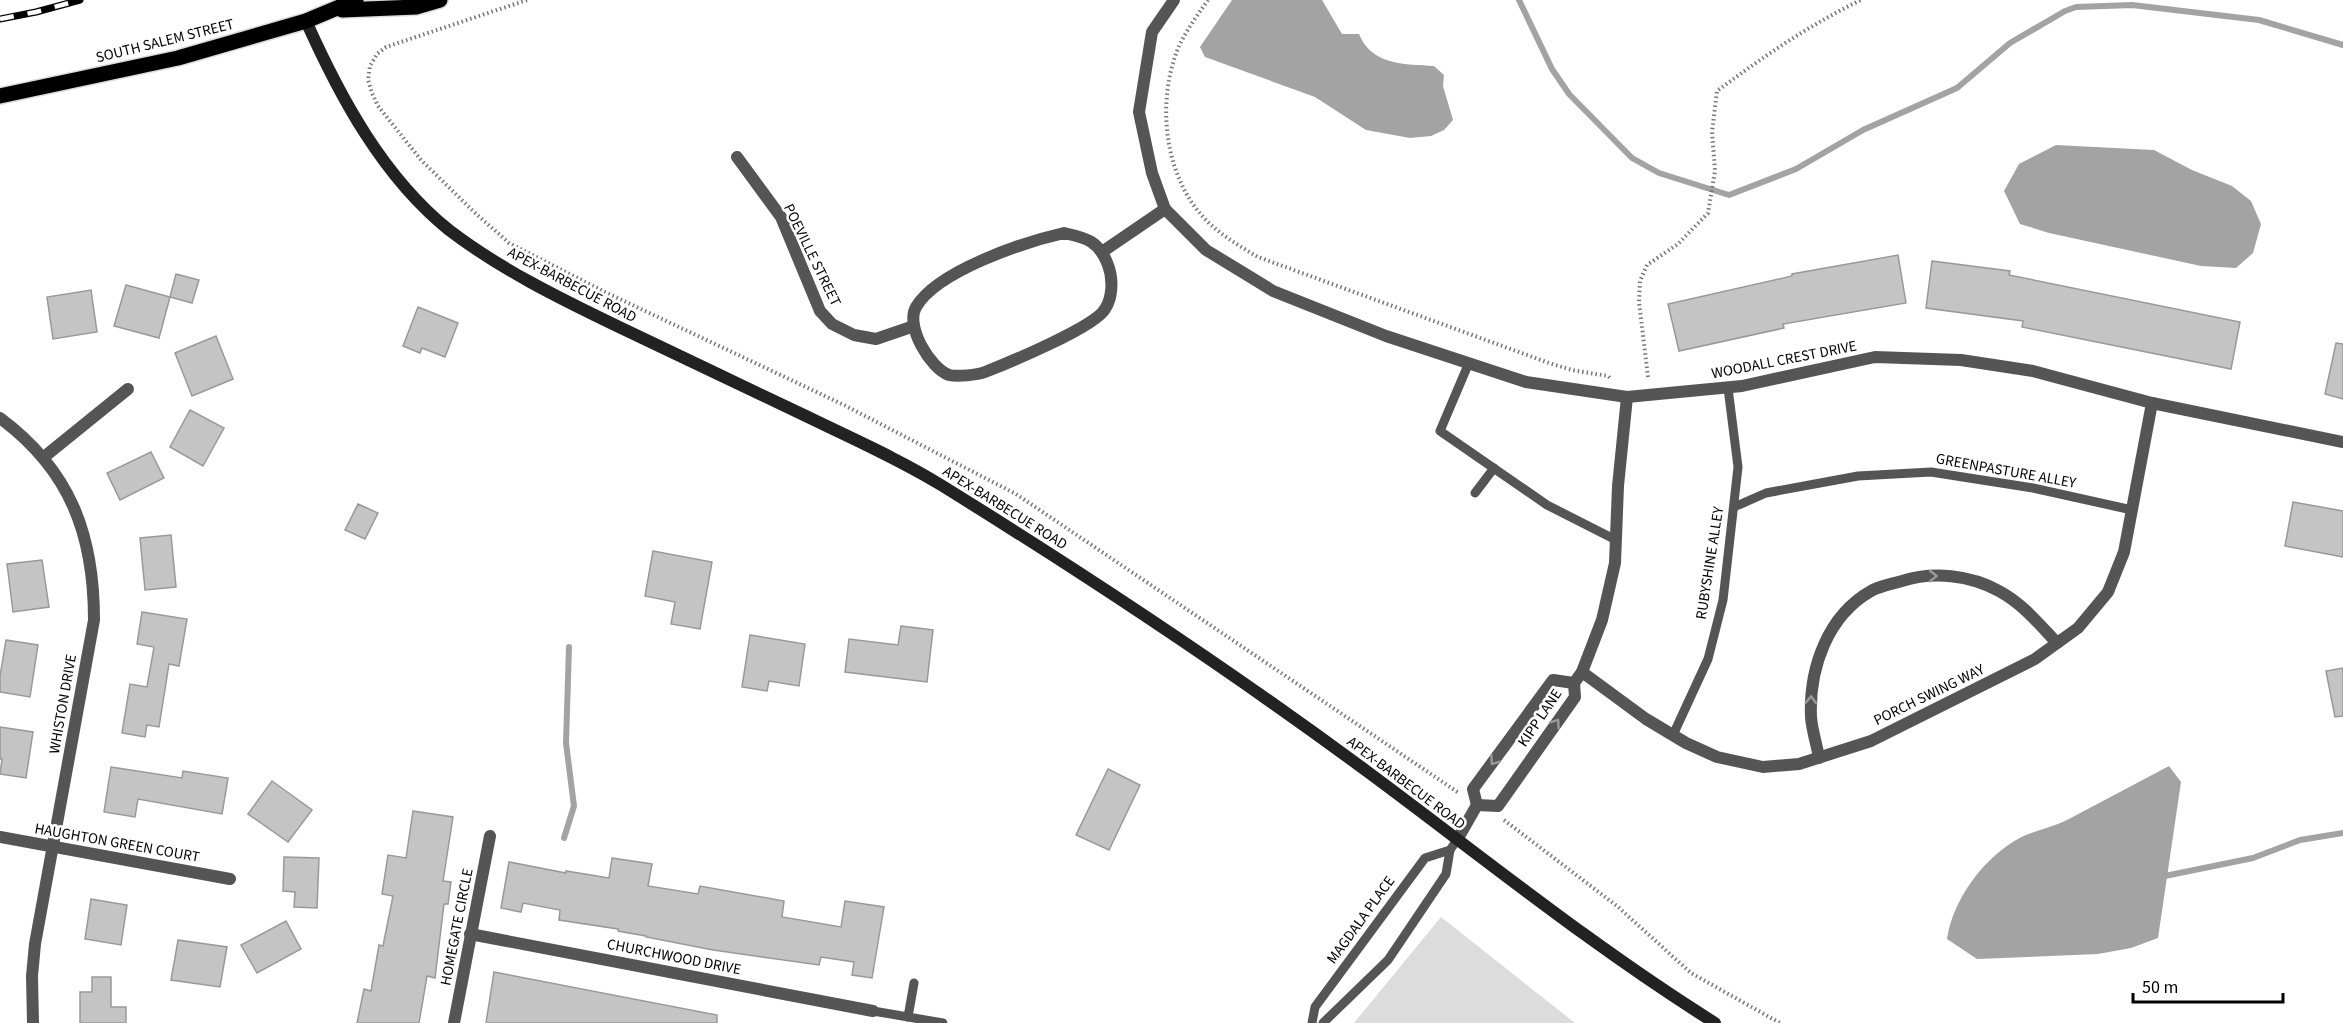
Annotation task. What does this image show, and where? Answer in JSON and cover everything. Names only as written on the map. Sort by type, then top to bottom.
[{"type":"main road","name":"SOUTH SALEM STREET","points":[[0,96],[178,58],[306,21],[356,0]]},
{"type":"main road","name":"SOUTH SALEM STREET","points":[[328,12],[416,7],[440,0]]},
{"type":"street","name":"WOODALL CREST DRIVE","points":[[1174,0],[1152,32],[1139,112],[1152,173],[1165,209],[1206,250],[1273,291],[1386,336],[1468,365],[1526,382],[1627,397],[1728,388],[1875,357],[1961,360],[2033,371],[2152,403],[2343,442]]},
{"type":"street","name":"APEX-BARBECUE ROAD","points":[[306,21],[350,109],[380,154],[414,196],[446,227],[485,256],[574,306],[880,451],[936,482],[1194,650],[1346,757],[1453,845],[1715,1023]]},
{"type":"street","name":"POEVILLE STREET","points":[[737,157],[781,217],[820,311],[832,324],[854,335],[876,339],[914,326]]},
{"type":"street","points":[[1102,252],[1165,209]]},
{"type":"street","points":[[1064,233],[1086,237],[1102,252],[1109,268],[1112,290],[1105,310],[1085,327],[982,373],[950,375],[938,368],[924,351],[914,326],[915,309],[928,292],[967,268],[1007,250],[1064,233]]},
{"type":"street","points":[[44,457],[128,389]]},
{"type":"street","points":[[1574,682],[1582,672],[1602,620],[1615,563],[1618,486],[1627,397]]},
{"type":"street","name":"PORCH SWING WAY","points":[[1582,672],[1646,719],[1717,757],[1763,767],[1799,764],[1871,741],[2035,659],[2078,628],[2108,592],[2124,552],[2152,403]]},
{"type":"street","name":"WHISTON DRIVE","points":[[0,418],[30,442],[44,457],[77,514],[91,564],[94,592],[93,620],[32,976],[33,1023]]},
{"type":"street","points":[[1819,758],[1811,719],[1812,682],[1820,654],[1840,615],[1872,591],[1918,576],[1957,576],[1999,591],[2028,611],[2057,643]]},
{"type":"street","name":"KIPP LANE","points":[[1552,680],[1574,682],[1575,697],[1498,806],[1478,805],[1473,789],[1552,680]]},
{"type":"street","points":[[1453,845],[1478,805]]},
{"type":"street","name":"HOMEGATE CIRCLE","points":[[453,1023],[490,836]]},
{"type":"street","name":"HAUGHTON GREEN COURT","points":[[0,837],[230,879]]},
{"type":"street","name":"CHURCHWOOD DRIVE","points":[[470,934],[873,1011]]},
{"type":"lane","points":[[1468,365],[1440,431],[1547,505],[1616,540]]},
{"type":"lane","name":"RUBYSHINE ALLEY","points":[[1673,735],[1708,659],[1723,600],[1738,467],[1728,388]]},
{"type":"lane","points":[[1475,493],[1494,468]]},
{"type":"lane","name":"GREENPASTURE ALLEY","points":[[1734,507],[1766,493],[1847,478],[1931,472],[2033,488],[2132,510]]},
{"type":"lane","name":"MAGDALA PLACE","points":[[1312,1023],[1316,1007],[1425,858],[1453,845]]},
{"type":"lane","points":[[1323,1023],[1388,960],[1446,874],[1453,845]]},
{"type":"lane","points":[[908,1017],[914,983]]},
{"type":"lane","points":[[873,1011],[943,1023]]},
{"type":"path","points":[[378,106],[368,80],[370,66],[377,54],[386,47],[527,0]]},
{"type":"path","points":[[1208,0],[1177,50],[1168,82],[1165,108],[1167,138],[1174,165],[1189,196],[1208,221],[1235,244],[1258,257],[1549,363],[1572,370],[1608,376],[1627,397]]},
{"type":"path","points":[[1648,377],[1639,302],[1640,281],[1647,265],[1678,244],[1708,213],[1714,176],[1712,132],[1717,91],[1768,54],[1831,14],[1861,0]]},
{"type":"shaded area","points":[[1232,0],[1322,0],[1342,34],[1359,34],[1372,52],[1381,58],[1401,63],[1434,66],[1444,75],[1443,86],[1453,120],[1444,130],[1431,136],[1410,138],[1366,130],[1315,97],[1205,57],[1200,47]]},
{"type":"shaded area","points":[[2056,145],[2154,150],[2192,170],[2232,186],[2251,201],[2261,224],[2253,253],[2236,268],[2201,266],[2049,233],[2020,224],[2004,191],[2019,164]]},
{"type":"shaded area","points":[[2169,766],[2181,782],[2158,938],[2131,948],[2098,954],[1977,959],[1947,939],[1950,924],[1971,882],[2004,848],[2022,837],[2067,820]]},
{"type":"shaded area","points":[[1441,917],[1575,1023],[1354,1023]]},
{"type":"building","points":[[1898,255],[1906,303],[1783,324],[1784,328],[1679,351],[1668,304],[1792,276],[1792,274]]},
{"type":"building","points":[[1932,261],[2010,271],[2009,275],[2240,322],[2231,369],[2022,327],[2023,321],[1926,308]]},
{"type":"building","points":[[176,274],[199,280],[192,303],[170,297]]},
{"type":"building","points":[[126,285],[170,297],[159,338],[114,326]]},
{"type":"building","points":[[91,290],[97,332],[53,339],[47,297]]},
{"type":"building","points":[[418,307],[458,323],[445,357],[422,348],[420,353],[403,346]]},
{"type":"building","points":[[216,336],[233,379],[192,396],[175,353]]},
{"type":"building","points":[[2336,343],[2343,344],[2343,399],[2325,394]]},
{"type":"building","points":[[190,410],[224,428],[203,466],[170,447]]},
{"type":"building","points":[[151,452],[164,478],[120,500],[107,473]]},
{"type":"building","points":[[2293,502],[2343,511],[2343,557],[2285,546]]},
{"type":"building","points":[[358,504],[378,513],[365,539],[345,530]]},
{"type":"building","points":[[171,535],[176,587],[145,590],[140,538]]},
{"type":"building","points":[[653,551],[712,562],[700,629],[671,624],[675,602],[645,596]]},
{"type":"building","points":[[42,560],[49,607],[13,612],[7,564]]},
{"type":"building","points":[[142,612],[187,619],[179,666],[169,664],[159,727],[147,725],[145,737],[122,733],[130,684],[147,687],[154,647],[137,644]]},
{"type":"building","points":[[901,626],[933,630],[927,682],[845,672],[849,639],[898,645]]},
{"type":"building","points":[[750,635],[805,644],[799,686],[769,681],[767,691],[742,687]]},
{"type":"building","points":[[6,640],[38,645],[30,697],[0,692],[0,676]]},
{"type":"building","points":[[2343,668],[2343,716],[2335,717],[2326,671]]},
{"type":"building","points":[[0,727],[33,732],[26,778],[0,774],[2,759],[0,759]]},
{"type":"building","points":[[111,767],[182,778],[183,771],[228,778],[222,814],[138,799],[135,817],[104,812]]},
{"type":"building","points":[[1108,769],[1140,785],[1109,850],[1076,835]]},
{"type":"building","points":[[272,781],[312,810],[288,842],[248,814]]},
{"type":"building","points":[[413,811],[453,817],[443,881],[451,882],[448,904],[444,904],[435,978],[427,976],[419,1023],[357,1023],[364,989],[371,991],[379,945],[383,946],[393,896],[382,894],[388,855],[406,858]]},
{"type":"building","points":[[284,857],[319,858],[317,908],[294,907],[295,892],[283,891]]},
{"type":"building","points":[[612,858],[652,864],[648,886],[698,894],[700,886],[784,901],[782,917],[841,927],[845,901],[884,907],[872,978],[852,975],[854,962],[821,957],[819,965],[713,950],[618,931],[618,929],[559,920],[560,910],[523,903],[521,912],[501,908],[509,862],[566,873],[566,871],[609,878]]},
{"type":"building","points":[[91,899],[127,905],[121,945],[85,939]]},
{"type":"building","points":[[286,921],[301,949],[257,973],[241,945]]},
{"type":"building","points":[[178,940],[227,947],[220,987],[171,980]]},
{"type":"building","points":[[494,972],[717,1015],[717,1023],[486,1023]]},
{"type":"building","points":[[92,977],[111,977],[111,1007],[126,1007],[126,1023],[80,1023],[80,992],[92,992]]},
{"type":"waterway","points":[[1519,0],[1552,69],[1569,94],[1632,158],[1659,173],[1729,195],[1796,169],[1863,130],[1957,88],[2010,43],[2076,7],[2132,5],[2259,20],[2343,45]]},
{"type":"waterway","points":[[564,838],[574,806],[566,743],[569,647]]},
{"type":"waterway","points":[[2160,877],[2253,858],[2300,840],[2343,833]]},
{"type":"railway","points":[[0,19],[80,0]]}]
